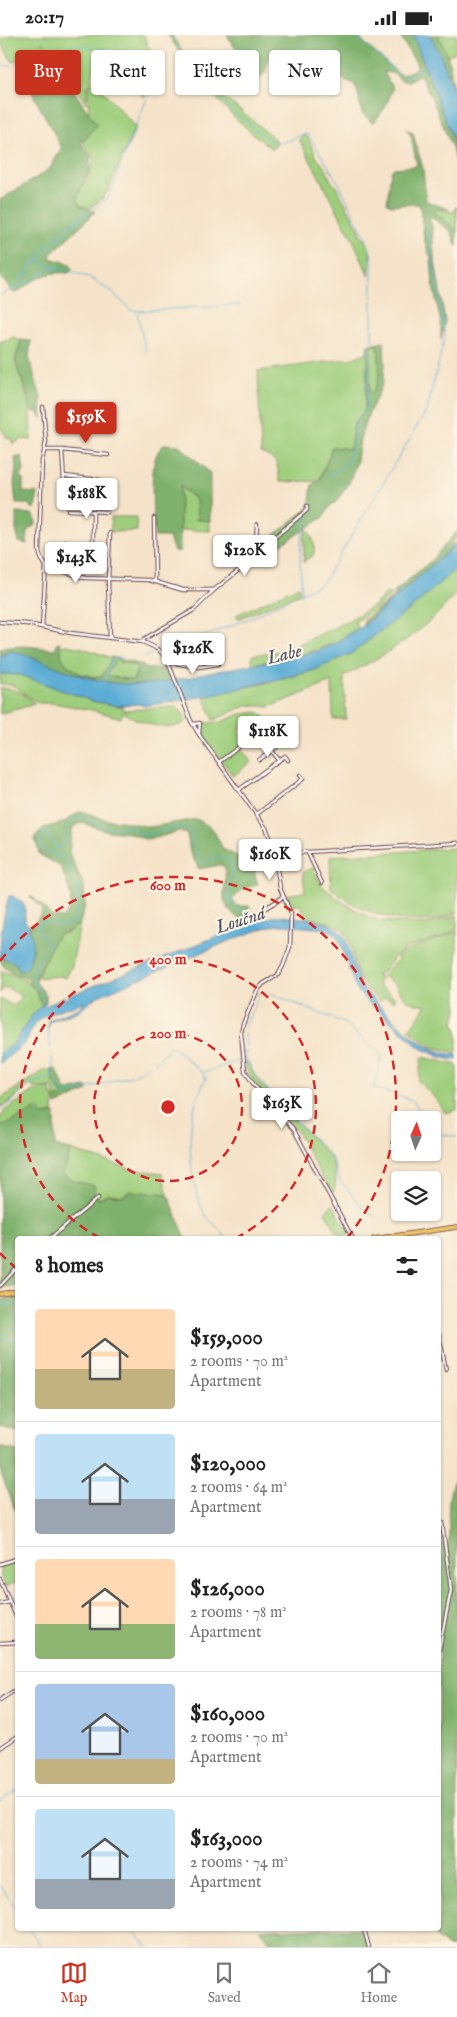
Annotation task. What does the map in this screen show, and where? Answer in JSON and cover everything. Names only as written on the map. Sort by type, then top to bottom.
[{"type":"main road","points":[[399,1236],[457,1227]]},
{"type":"main road","points":[[0,1294],[15,1292]]},
{"type":"street","points":[[43,407],[45,450],[42,461],[39,537],[41,559],[46,566],[85,577],[155,581],[183,590],[214,590]]},
{"type":"street","points":[[45,450],[108,455]]},
{"type":"street","points":[[62,451],[64,481]]},
{"type":"street","points":[[64,476],[100,480]]},
{"type":"street","points":[[143,643],[144,639],[153,632],[194,610],[214,590],[255,557],[262,548],[307,510],[308,506]]},
{"type":"street","points":[[68,510],[107,512]]},
{"type":"street","points":[[92,548],[93,511]]},
{"type":"street","points":[[154,518],[155,581]]},
{"type":"street","points":[[255,557],[257,524]]},
{"type":"street","points":[[110,533],[110,638]]},
{"type":"street","points":[[66,543],[83,547],[110,549]]},
{"type":"street","points":[[42,627],[46,566]]},
{"type":"street","points":[[0,622],[143,643],[160,651],[168,661],[193,724],[263,823],[273,844],[283,895],[291,914],[290,947],[278,975],[257,991],[243,1024],[241,1033],[245,1071],[254,1085],[294,1130],[351,1236]]},
{"type":"street","points":[[168,661],[199,667],[218,664]]},
{"type":"street","points":[[193,724],[200,723],[199,734]]},
{"type":"street","points":[[219,762],[239,747]]},
{"type":"street","points":[[259,760],[277,747]]},
{"type":"street","points":[[272,751],[279,760]]},
{"type":"street","points":[[240,790],[285,756],[288,760]]},
{"type":"street","points":[[257,814],[303,779],[300,775]]},
{"type":"street","points":[[274,855],[282,852],[308,853],[457,843]]},
{"type":"street","points":[[273,844],[282,852]]},
{"type":"street","points":[[308,853],[322,883]]},
{"type":"street","points":[[262,910],[279,900],[283,895]]},
{"type":"street","points":[[279,900],[286,902]]},
{"type":"street","points":[[53,1236],[98,1198]]},
{"type":"street","points":[[0,1286],[15,1270]]},
{"type":"street","points":[[441,1345],[446,1370]]},
{"type":"street","points":[[441,1640],[451,1590],[442,1523]]},
{"type":"street","points":[[0,1564],[15,1559]]},
{"type":"street","points":[[0,1579],[4,1593],[15,1614]]},
{"type":"street","points":[[0,1604],[9,1601]]},
{"type":"street","points":[[0,1643],[15,1642]]},
{"type":"street","points":[[0,1700],[15,1689]]},
{"type":"street","points":[[0,1748],[15,1738]]},
{"type":"street","points":[[365,1931],[369,1947]]},
{"type":"green space","points":[[11,35],[144,35],[151,50],[91,50],[91,83],[87,87],[86,103],[80,95],[81,50],[48,50],[42,42],[41,50],[15,50],[14,62],[0,40]]},
{"type":"green space","points":[[168,35],[171,35],[181,50],[179,50]]},
{"type":"green space","points":[[227,35],[356,35],[395,71],[402,75],[417,68],[416,63],[399,35],[413,35],[457,150],[457,172],[452,148],[420,74],[409,81],[402,81],[394,74],[384,72],[393,89],[385,108],[373,123],[362,113],[354,84],[340,78],[340,50],[278,50],[274,48],[269,50],[265,73],[259,79],[259,50],[236,50]]},
{"type":"green space","points":[[430,35],[438,35],[447,55],[453,90],[441,56]]},
{"type":"green space","points":[[438,35],[457,35],[457,51],[447,56]]},
{"type":"green space","points":[[91,85],[91,95],[107,95],[135,127],[108,190],[103,198],[90,208],[80,205],[77,200],[94,159],[83,142],[89,135],[88,87]]},
{"type":"green space","points":[[33,95],[76,95],[97,125],[81,143],[91,157],[89,170],[77,198],[80,205],[95,212],[51,254],[50,258],[70,264],[72,269],[69,273],[58,273],[42,277],[14,293],[0,277],[0,200],[50,168],[62,148]]},
{"type":"green space","points":[[213,95],[218,95],[238,108],[278,142],[273,149],[243,125]]},
{"type":"green space","points":[[406,129],[413,133],[423,169],[426,201],[449,209],[435,209],[433,211],[457,230],[457,247],[451,231],[432,218],[429,219],[432,225],[434,256],[445,321],[441,340],[441,323],[433,286],[431,259],[424,239],[420,206],[418,204],[391,205],[387,203],[391,171],[394,168],[417,166],[411,136]]},
{"type":"green space","points":[[304,135],[308,138],[317,158],[336,186],[360,231],[360,236],[367,244],[370,254],[369,276],[354,242],[299,139]]},
{"type":"green space","points":[[457,206],[457,230],[433,211],[435,209],[454,212]]},
{"type":"green space","points":[[14,337],[21,342],[15,360],[30,406],[31,440],[22,439],[13,444],[0,427],[0,342]]},
{"type":"green space","points":[[20,340],[31,341],[29,357],[41,398],[42,418],[38,413],[30,410],[27,392],[16,364]]},
{"type":"green space","points":[[384,342],[385,366],[383,383],[366,420],[360,439],[357,461],[349,483],[337,501],[330,506],[324,517],[268,553],[267,541],[309,507],[312,485],[320,480],[332,447],[350,449],[354,423],[364,411],[365,406],[368,356],[366,354],[368,345]],"holes":[[[375,345],[378,346],[379,378],[371,393],[369,391],[371,348]]]},
{"type":"green space","points":[[376,344],[378,346],[379,378],[371,393],[369,392],[371,348]]},
{"type":"green space","points":[[362,354],[368,356],[365,406],[364,411],[354,423],[350,449],[332,447],[319,481],[280,482],[276,463],[261,453],[258,371],[354,358]]},
{"type":"green space","points":[[164,444],[179,445],[210,473],[210,521],[197,520],[196,500],[180,486],[180,551],[174,552],[169,537],[155,537],[154,529],[153,470],[158,453]]},
{"type":"green space","points":[[22,456],[24,471],[21,477],[23,480],[23,492],[38,493],[35,508],[32,508],[30,504],[16,504],[14,484],[15,458]]},
{"type":"green space","points":[[179,486],[196,500],[197,520],[210,521],[210,531],[180,530]]},
{"type":"green space","points":[[16,513],[32,514],[35,517],[36,525],[28,529],[27,544],[19,542],[16,530]]},
{"type":"green space","points":[[111,517],[136,517],[137,531],[111,532]]},
{"type":"green space","points":[[306,528],[312,538],[314,549],[313,556],[305,560],[304,563],[304,537]]},
{"type":"green space","points":[[457,531],[457,536],[448,548],[457,543],[363,625],[364,620],[395,596],[395,591],[432,560]]},
{"type":"green space","points":[[457,567],[457,592],[433,618],[391,650],[344,676],[346,719],[333,719],[332,682],[269,707],[249,705],[213,720],[204,696],[277,681],[315,670],[352,653],[420,601]]},
{"type":"green space","points":[[299,586],[300,592],[297,594],[238,619],[236,615]]},
{"type":"green space","points":[[385,594],[393,594],[376,609],[355,622],[358,628],[335,642],[305,653],[252,664],[252,655],[282,651],[292,647],[357,616],[379,601]]},
{"type":"green space","points":[[60,642],[61,656],[66,664],[82,675],[86,674],[94,678],[103,675],[112,657],[143,665],[143,668],[169,670],[172,680],[131,685],[111,683],[92,679],[17,652],[10,651],[0,656],[0,649],[7,647],[21,646],[55,649],[57,643]],"holes":[[[117,661],[135,666],[137,669],[134,679],[131,680],[108,674],[111,667]]]},
{"type":"green space","points":[[61,646],[83,648],[112,658],[103,675],[88,676],[74,671],[64,661],[61,654]]},
{"type":"green space","points":[[117,661],[135,666],[137,669],[133,679],[110,676],[108,674],[111,667]]},
{"type":"green space","points":[[0,674],[20,675],[92,701],[123,707],[123,710],[176,707],[183,714],[184,723],[177,726],[161,727],[144,723],[123,712],[121,718],[92,710],[53,703],[38,703],[12,685],[0,684]]},
{"type":"green space","points":[[0,688],[19,692],[35,704],[0,714]]},
{"type":"green space","points":[[258,712],[265,717],[237,730],[250,743],[241,748],[251,762],[233,776],[203,735],[203,723],[221,722],[240,714]]},
{"type":"green space","points":[[79,812],[85,812],[107,820],[150,827],[197,819],[213,829],[223,849],[242,859],[254,859],[255,875],[258,884],[243,889],[232,900],[238,906],[249,906],[253,915],[243,921],[228,908],[224,897],[225,867],[220,865],[199,869],[190,852],[187,834],[179,831],[156,838],[144,839],[130,833],[107,831],[82,823],[74,826],[69,853],[84,885],[85,906],[80,923],[70,931],[58,935],[37,976],[36,983],[46,995],[46,1003],[41,1004],[37,992],[29,983],[29,980],[7,970],[0,957],[16,963],[17,966],[33,952],[29,925],[35,924],[43,909],[31,896],[51,916],[62,918],[70,907],[70,894],[61,867],[39,854],[35,838],[43,828],[63,823]]},
{"type":"green space","points":[[457,848],[457,913],[434,920],[417,921],[390,918],[353,903],[331,888],[330,856]]},
{"type":"green space","points":[[313,868],[322,886],[341,901],[379,921],[422,924],[457,915],[457,929],[443,937],[408,947],[396,955],[384,971],[376,975],[381,977],[378,985],[396,999],[393,1001],[385,997],[380,1001],[361,981],[351,945],[344,932],[335,925],[305,917],[301,905],[289,906],[285,895],[305,892],[303,872]]},
{"type":"green space","points":[[80,923],[72,966],[66,978],[61,976],[37,978],[47,952],[58,935],[70,931]]},
{"type":"green space","points":[[457,931],[457,1011],[454,1022],[457,1031],[457,1053],[432,1047],[409,1030],[427,1005],[415,1004],[409,1001],[402,995],[395,984],[382,976],[398,959],[396,957]]},
{"type":"green space","points":[[1,971],[16,976],[29,984],[36,991],[43,1005],[34,1013],[14,1043],[0,1054],[0,999],[14,1006],[22,997],[8,988],[4,988],[0,993]]},
{"type":"green space","points":[[422,1057],[457,1065],[457,1110],[445,1113],[434,1097],[418,1081]]},
{"type":"green space","points":[[245,1061],[248,1063],[255,1078],[329,1156],[335,1173],[334,1192],[329,1190],[296,1130],[252,1081],[246,1069]]},
{"type":"green space","points":[[52,1069],[52,1077],[64,1096],[54,1099],[53,1113],[42,1115],[39,1107],[28,1115],[0,1127],[0,1117],[4,1111],[34,1091],[50,1089],[53,1097],[55,1097],[53,1088],[33,1088],[30,1083],[11,1101],[0,1107],[0,1099],[45,1070]]},
{"type":"green space","points":[[52,1069],[56,1069],[65,1089],[71,1090],[86,1087],[88,1091],[56,1105],[55,1099],[63,1096],[54,1083]]},
{"type":"green space","points":[[37,1109],[42,1115],[55,1113],[55,1146],[71,1150],[63,1175],[75,1181],[95,1186],[94,1193],[99,1199],[108,1194],[123,1196],[130,1191],[168,1194],[185,1236],[15,1236],[15,1285],[0,1288],[0,1127]]},
{"type":"green space","points":[[71,1150],[134,1170],[162,1173],[168,1194],[130,1191],[123,1196],[108,1194],[99,1199],[94,1193],[94,1186],[62,1175]]},
{"type":"green space","points":[[333,1204],[349,1235],[342,1236],[337,1232],[325,1212]]},
{"type":"green space","points":[[15,1298],[15,1431],[2,1427],[0,1429],[0,1300]]},
{"type":"green space","points":[[0,1447],[15,1451],[15,1510],[1,1473]]},
{"type":"green space","points":[[457,1473],[457,1947],[448,1947],[429,1931],[441,1931],[441,1530],[443,1545],[449,1545],[449,1499]]},
{"type":"green space","points":[[15,1560],[15,1583],[5,1587],[0,1575],[0,1566]]},
{"type":"green space","points":[[262,1931],[363,1931],[367,1947],[274,1947]]},
{"type":"water","points":[[413,35],[430,35],[441,56],[457,99],[457,150]]},
{"type":"water","points":[[457,543],[457,567],[420,601],[352,653],[315,670],[213,695],[145,706],[138,704],[118,706],[92,701],[20,675],[0,674],[0,656],[11,651],[93,679],[111,683],[130,684],[187,678],[318,651],[363,626]]},
{"type":"water","points":[[9,896],[13,896],[25,905],[25,921],[32,938],[32,953],[25,970],[19,969],[16,963],[0,957],[2,926]]},
{"type":"water","name":"Loučná","points":[[280,916],[317,921],[335,927],[346,940],[362,987],[405,1030],[429,1047],[443,1053],[457,1055],[457,1060],[443,1058],[420,1048],[366,1000],[356,989],[339,940],[334,933],[325,929],[283,925],[270,926],[234,939],[96,997],[79,1011],[50,1022],[48,1029],[49,1020],[79,1008],[84,1001],[41,1018],[35,1024],[25,1043],[0,1064],[0,1054],[14,1043],[34,1013],[43,1004],[46,1006],[64,996],[65,999],[70,999],[68,995],[250,923],[251,920]]},
{"type":"waterway","points":[[172,35],[190,63],[210,88],[246,122],[266,137],[279,143],[308,134],[339,184],[367,241],[372,256],[372,336],[367,404],[357,424],[348,463],[328,476]]},
{"type":"waterway","points":[[356,36],[404,78],[424,67]]},
{"type":"waterway","points":[[76,45],[94,48]]},
{"type":"waterway","points":[[58,50],[72,46]]},
{"type":"waterway","points":[[13,289],[67,230],[108,198],[160,65],[128,54],[98,48]]},
{"type":"waterway","points":[[0,65],[12,66]]},
{"type":"waterway","points":[[21,281],[49,243],[85,213]]},
{"type":"waterway","points":[[302,593],[323,583],[427,410],[445,336],[429,232]]},
{"type":"waterway","points":[[37,262],[59,268]]},
{"type":"waterway","points":[[0,295],[22,286],[47,270],[60,268],[89,277],[113,293],[131,310],[240,305]]},
{"type":"waterway","points":[[137,313],[146,351]]},
{"type":"waterway","points":[[145,657],[155,652],[160,646],[194,640],[250,618],[302,593],[301,539],[311,511]]},
{"type":"waterway","points":[[104,684],[112,659],[122,657]]},
{"type":"waterway","points":[[44,1004],[43,996],[33,978],[36,968],[49,945],[39,932],[39,925],[44,922],[63,926],[76,921],[79,889],[70,874],[67,860],[50,853],[64,844],[69,825],[74,819],[86,817],[91,822],[110,828],[130,827],[145,835],[187,827],[193,837],[193,847],[201,862],[219,857],[230,861],[232,870],[229,891],[230,901],[249,917]]},
{"type":"waterway","points":[[50,853],[41,849],[40,842],[43,834],[47,833],[56,848]]},
{"type":"waterway","points":[[55,1082],[65,1095],[134,1075],[151,1066],[172,1046],[203,1073],[246,1058],[245,1027],[260,993],[264,991],[344,1023],[380,1053],[381,1058],[373,1088],[412,1100],[421,1111]]},
{"type":"waterway","points":[[0,1110],[32,1084],[54,1075],[48,1029]]},
{"type":"waterway","points":[[246,1058],[255,1075],[333,1160],[339,1180],[366,1210],[376,1217]]},
{"type":"waterway","points":[[203,1074],[206,1078],[195,1105],[191,1125],[192,1167],[197,1196],[202,1208],[207,1217],[224,1236]]},
{"type":"waterway","points":[[441,1134],[457,1137]]},
{"type":"waterway","points":[[0,1305],[15,1304]]},
{"type":"waterway","points":[[0,1336],[15,1339]]},
{"type":"waterway","points":[[441,1570],[444,1566]]},
{"type":"waterway","points":[[0,1801],[15,1791]]},
{"type":"waterway","points":[[0,1886],[15,1907]]},
{"type":"waterway","points":[[30,1931],[42,1947]]},
{"type":"waterway","points":[[135,1931],[147,1947]]},
{"type":"water label","name":"Labe","points":[[284,653]]}]
